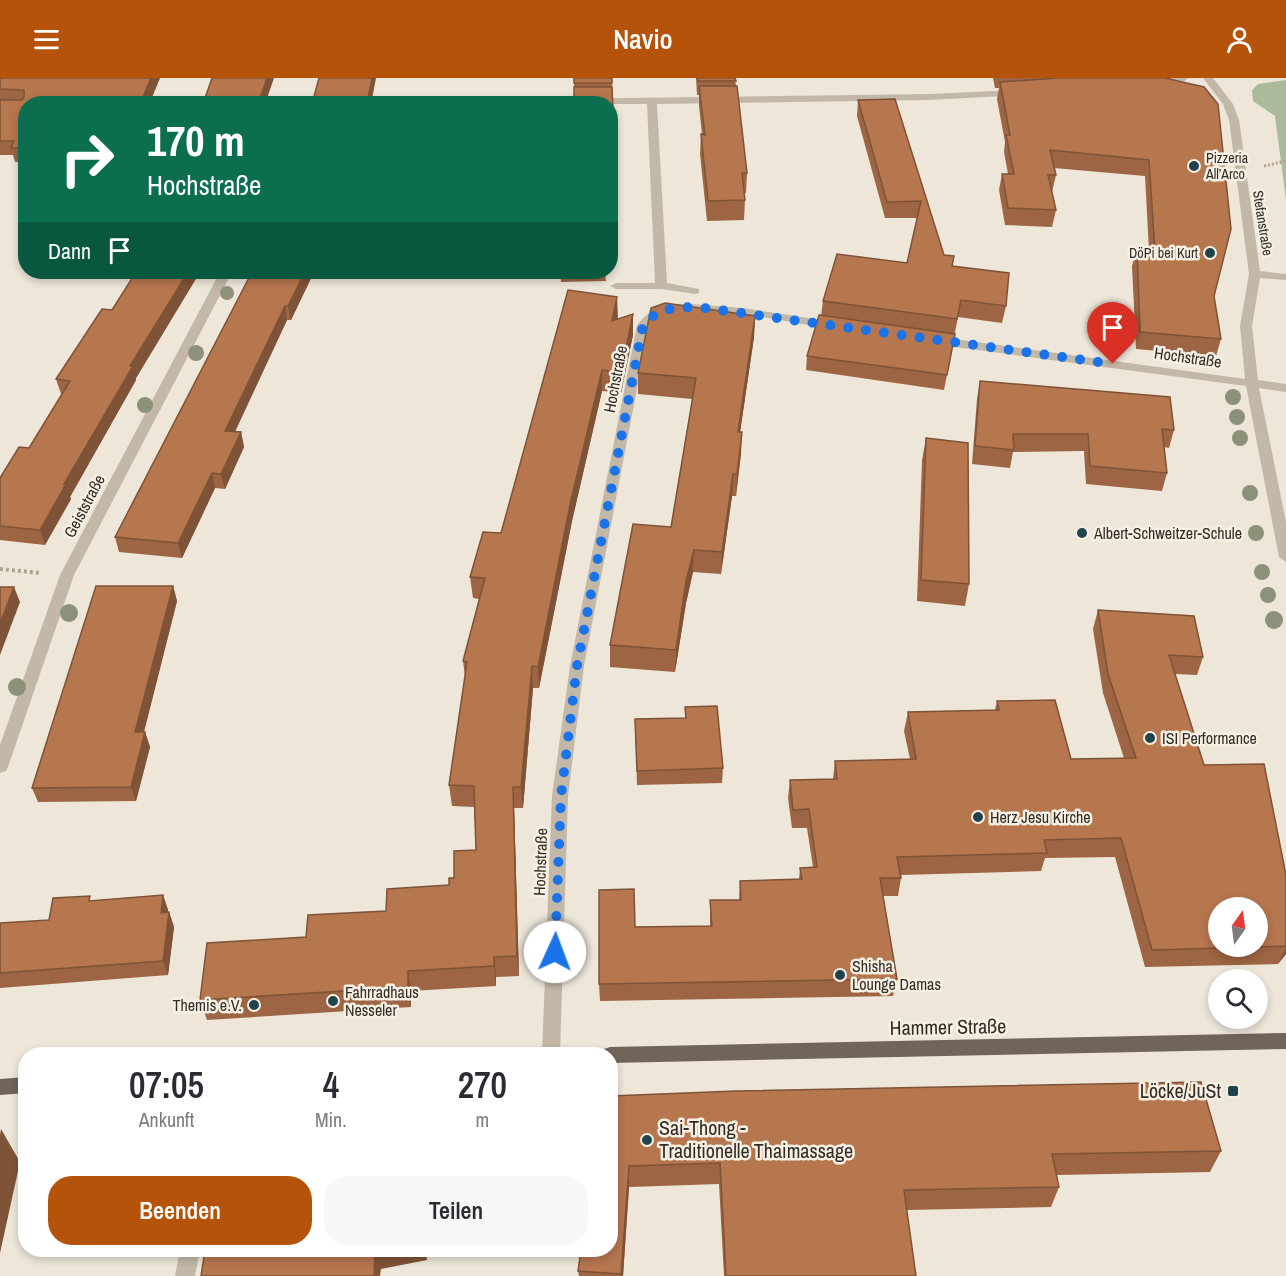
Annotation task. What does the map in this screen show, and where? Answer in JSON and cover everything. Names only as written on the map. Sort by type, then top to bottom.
[{"type":"main road","name":"Hammer Straße","points":[[618,1055],[1286,1041]]},
{"type":"main road","points":[[0,1087],[18,1086]]},
{"type":"street","points":[[1141,82],[1184,78]]},
{"type":"street","name":"Stefanstraße","points":[[1208,78],[1228,104],[1234,120],[1256,274],[1246,326],[1252,383],[1286,557]]},
{"type":"street","points":[[618,101],[928,97],[1023,93]]},
{"type":"street","points":[[652,100],[661,286]]},
{"type":"street","name":"Stefanstraße","points":[[1256,274],[1286,277]]},
{"type":"street","name":"Geiststraße","points":[[0,767],[67,575],[222,279]]},
{"type":"street","points":[[616,286],[661,286],[695,291]]},
{"type":"street","name":"Hochstraße","points":[[551,1047],[561,796],[569,725],[577,666],[643,325],[655,313],[673,308],[697,307],[850,328]]},
{"type":"street","name":"Hochstraße","points":[[921,338],[1286,388]]},
{"type":"street","points":[[185,1276],[189,1257]]},
{"type":"path","points":[[0,569],[67,575]]},
{"type":"green space","points":[[1286,80],[1286,200],[1275,116],[1253,101],[1252,90],[1258,84]]},
{"type":"building","points":[[0,78],[151,78],[143,96],[24,96],[24,90],[0,89]]},
{"type":"building","points":[[212,78],[267,78],[261,96],[206,96]]},
{"type":"building","points":[[319,78],[372,78],[369,96],[314,96]]},
{"type":"building","points":[[574,78],[612,78],[612,83],[574,83]]},
{"type":"building","points":[[697,78],[735,78],[736,81],[698,81]]},
{"type":"building","points":[[1058,78],[1165,78],[1204,87],[1218,104],[1231,229],[1214,296],[1221,339],[1140,332],[1137,249],[1155,252],[1149,160],[1050,150],[1056,175],[1048,175],[1056,210],[1008,208],[1002,174],[1014,174],[1006,135],[1010,135],[1000,82]]},
{"type":"building","points":[[699,86],[737,86],[747,173],[742,173],[745,200],[708,201],[701,134],[705,135]]},
{"type":"building","points":[[574,87],[612,87],[612,96],[574,96]]},
{"type":"building","points":[[895,99],[944,255],[954,256],[952,266],[1009,273],[1006,306],[961,300],[957,319],[823,301],[837,254],[907,263],[921,201],[887,202],[858,100]]},
{"type":"building","points":[[0,100],[18,100],[18,148],[11,148],[14,141],[0,141]]},
{"type":"building","points":[[132,279],[184,279],[130,366],[133,366],[64,484],[66,484],[40,530],[0,526],[0,478],[19,447],[29,448],[70,381],[56,379],[102,309],[112,310]]},
{"type":"building","points":[[248,279],[302,279],[288,306],[285,306],[225,431],[241,432],[221,474],[212,473],[178,543],[115,537]]},
{"type":"building","points":[[568,290],[617,297],[612,321],[633,314],[621,372],[602,370],[571,500],[538,667],[532,666],[521,787],[513,787],[517,956],[494,957],[494,966],[408,971],[408,987],[200,1000],[207,943],[306,937],[308,915],[386,911],[387,889],[449,885],[449,878],[454,878],[454,851],[476,850],[474,786],[449,785],[467,662],[463,661],[485,578],[470,577],[483,532],[501,533]]},
{"type":"building","points":[[665,303],[755,316],[738,432],[742,432],[737,474],[733,474],[722,552],[694,550],[686,581],[676,650],[610,645],[633,524],[671,527],[696,378],[638,373],[651,308]]},
{"type":"building","points":[[819,315],[955,334],[947,375],[807,356]]},
{"type":"building","points":[[980,381],[1170,397],[1174,430],[1162,429],[1167,473],[1090,466],[1088,434],[1013,434],[1014,450],[975,446]]},
{"type":"building","points":[[926,438],[968,443],[969,584],[921,580]]},
{"type":"building","points":[[96,586],[173,586],[135,732],[145,732],[131,787],[32,788]]},
{"type":"building","points":[[0,587],[14,587],[0,624]]},
{"type":"building","points":[[1098,610],[1194,616],[1203,657],[1169,655],[1204,765],[1264,764],[1286,875],[1286,946],[1268,947],[1268,897],[1208,897],[1208,948],[1152,950],[1121,838],[1044,840],[1047,853],[897,857],[901,878],[880,878],[897,979],[599,984],[599,890],[634,889],[635,927],[712,926],[710,900],[741,900],[740,881],[802,879],[800,868],[817,867],[809,809],[793,810],[790,780],[837,779],[835,761],[916,759],[908,712],[999,710],[997,701],[1055,700],[1071,759],[1136,758],[1108,674]]},
{"type":"building","points":[[717,706],[723,768],[637,771],[635,719],[686,718],[685,707]]},
{"type":"building","points":[[163,895],[161,913],[169,912],[163,961],[0,973],[0,923],[49,920],[53,898],[90,896],[89,901]]},
{"type":"building","points":[[1201,1082],[1221,1151],[1052,1154],[1059,1187],[904,1190],[916,1276],[726,1276],[720,1163],[629,1166],[621,1274],[578,1271],[580,1257],[618,1257],[618,1096],[736,1091]]},
{"type":"building","points":[[204,1257],[375,1257],[374,1276],[201,1276]]},
{"type":"place","name":"Pizzeria All’Arco","points":[[1194,166]]},
{"type":"place","name":"DöPi bei Kurt","points":[[1210,253]]},
{"type":"place","name":"Albert-Schweitzer-Schule","points":[[1082,533]]},
{"type":"place","name":"ISI Performance","points":[[1150,738]]},
{"type":"place","name":"Herz Jesu Kirche","points":[[978,817]]},
{"type":"place","name":"Shisha Lounge Damas","points":[[840,975]]},
{"type":"place","name":"Fahrradhaus Nesseler","points":[[333,1001]]},
{"type":"place","name":"Themis e.V.","points":[[254,1005]]},
{"type":"place","name":"Löcke/JuSt","points":[[1233,1091]]},
{"type":"place","name":"Sai-Thong - Traditionelle Thaimassage","points":[[647,1140]]},
{"type":"route","points":[[555,952],[561,796],[577,666],[643,325],[655,313],[673,308],[697,307],[1113,364]]}]
